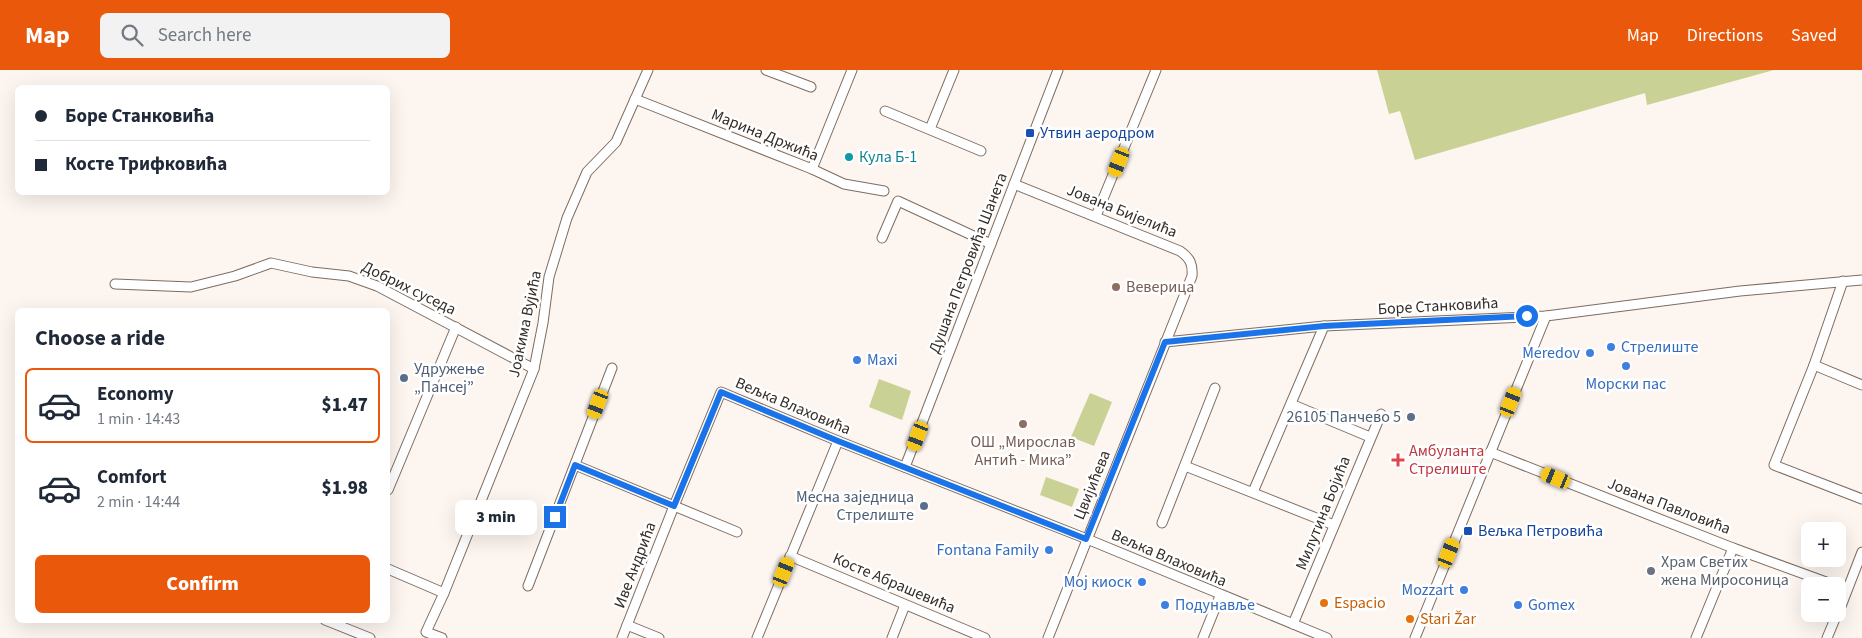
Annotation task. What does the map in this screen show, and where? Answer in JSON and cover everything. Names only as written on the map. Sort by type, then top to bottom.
[{"type":"street","name":"Јоакима Вујића","points":[[442,638],[426,632],[444,593],[534,369],[549,277],[567,218],[587,172],[616,142],[648,70]]},
{"type":"street","points":[[766,70],[811,87]]},
{"type":"street","points":[[812,169],[852,70]]},
{"type":"street","points":[[930,129],[954,70]]},
{"type":"street","name":"Душана Петровића Шанета","points":[[905,467],[1058,70]]},
{"type":"street","points":[[1096,216],[1156,70]]},
{"type":"street","name":"Марина Држића","points":[[635,99],[812,169],[844,184],[884,191]]},
{"type":"street","points":[[885,111],[981,151]]},
{"type":"street","name":"Јована Бијелића","points":[[1014,184],[1180,250],[1188,256],[1191,261],[1192,276],[1165,342]]},
{"type":"street","points":[[882,238],[898,201],[991,244]]},
{"type":"street","name":"Добрих суседа","points":[[115,284],[191,286],[235,276],[271,263],[312,272],[349,276],[378,286],[406,303],[456,327],[534,369]]},
{"type":"street","name":"Боре Станковића","points":[[1165,342],[1324,326],[1546,316],[1740,291],[1862,280]]},
{"type":"street","points":[[1843,281],[1814,365],[1774,464],[1862,499]]},
{"type":"street","points":[[1415,638],[1546,316]]},
{"type":"street","points":[[1253,492],[1324,326]]},
{"type":"street","points":[[390,485],[456,327]]},
{"type":"street","name":"Цвијићева","points":[[1048,638],[1165,342]]},
{"type":"street","points":[[1814,365],[1862,384]]},
{"type":"street","points":[[528,586],[612,368]]},
{"type":"street","points":[[1162,523],[1215,388]]},
{"type":"street","name":"Вељка Влаховића","points":[[721,392],[1327,638]]},
{"type":"street","name":"Иве Андрића","points":[[622,638],[721,392]]},
{"type":"street","points":[[1291,404],[1370,437]]},
{"type":"street","name":"Милутина Бојића","points":[[1293,624],[1381,414]]},
{"type":"street","points":[[757,638],[838,441]]},
{"type":"street","name":"Јована Павловића","points":[[1490,452],[1732,548],[1812,577]]},
{"type":"street","points":[[575,465],[737,532]]},
{"type":"street","points":[[1185,466],[1334,525]]},
{"type":"street","points":[[1696,638],[1732,548]]},
{"type":"street","points":[[1847,590],[1862,552]]},
{"type":"street","name":"Косте Абрашевића","points":[[790,556],[985,638]]},
{"type":"street","points":[[390,570],[444,593]]},
{"type":"street","points":[[1203,638],[1220,596]]},
{"type":"street","points":[[892,638],[905,605]]},
{"type":"street","points":[[1827,638],[1834,622]]},
{"type":"street","points":[[332,623],[370,638]]},
{"type":"street","points":[[627,625],[659,638]]},
{"type":"green space","points":[[1377,70],[1774,70],[1647,105],[1645,93],[1415,160],[1400,111],[1389,114]]},
{"type":"green space","points":[[879,379],[911,391],[902,420],[869,407]]},
{"type":"green space","points":[[1090,393],[1112,402],[1094,446],[1071,437]]},
{"type":"green space","points":[[1046,477],[1079,489],[1072,507],[1040,495]]},
{"type":"place","name":"Утвин аеродром","points":[[1030,133]]},
{"type":"place","name":"Кула Б-1","points":[[849,157]]},
{"type":"place","name":"Веверица","points":[[1116,287]]},
{"type":"place","name":"Стрелиште","points":[[1611,347]]},
{"type":"place","name":"Meredov","points":[[1590,353]]},
{"type":"place","name":"Maxi","points":[[857,360]]},
{"type":"place","name":"Морски пас","points":[[1626,366]]},
{"type":"place","name":"Удружење „Пансеј”","points":[[404,378]]},
{"type":"place","name":"26105 Панчево 5","points":[[1411,417]]},
{"type":"place","name":"ОШ „Мирослав Антић - Мика”","points":[[1023,424]]},
{"type":"place","name":"Амбуланта Стрелиште","points":[[1398,460]]},
{"type":"place","name":"Месна заједница Стрелиште","points":[[924,506]]},
{"type":"place","name":"Вељка Петровића","points":[[1468,531]]},
{"type":"place","name":"Fontana Family","points":[[1049,550]]},
{"type":"place","name":"Храм Светих жена Миросоница","points":[[1651,571]]},
{"type":"place","name":"Мој киоск","points":[[1142,582]]},
{"type":"place","name":"Mozzart","points":[[1464,590]]},
{"type":"place","name":"Espacio","points":[[1324,603]]},
{"type":"place","name":"Подунавље","points":[[1165,605]]},
{"type":"place","name":"Gomex","points":[[1518,605]]},
{"type":"place","name":"Stari Žar","points":[[1410,619]]},
{"type":"route","points":[[555,517],[575,465],[674,506],[721,392],[838,441],[1086,539],[1165,342],[1324,326],[1527,316]]}]
